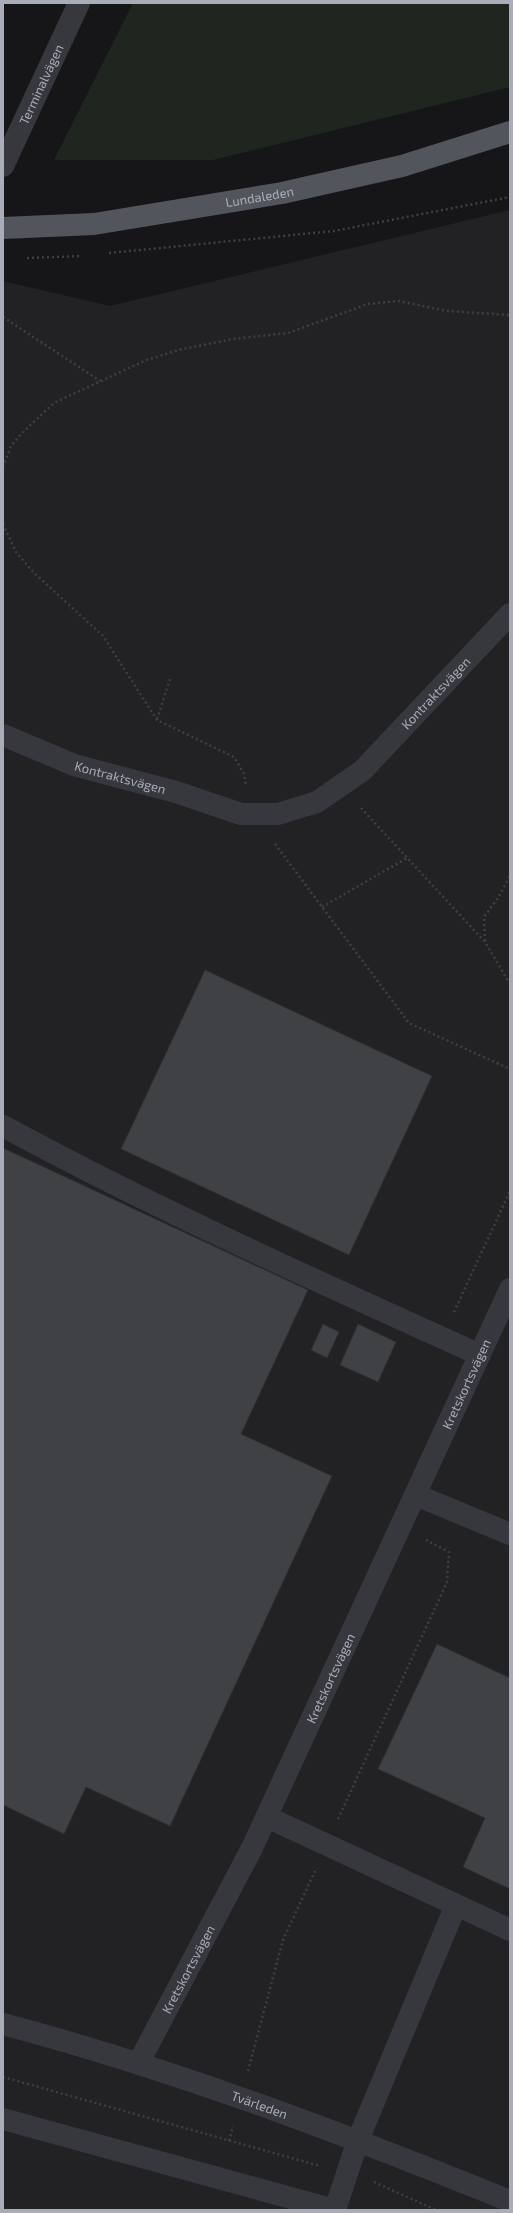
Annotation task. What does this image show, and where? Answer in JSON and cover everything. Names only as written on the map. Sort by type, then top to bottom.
[{"type":"main road","name":"Lundaleden","points":[[3,228],[94,224],[282,193],[402,166],[510,132]]},
{"type":"street","name":"Terminalvägen","points":[[3,166],[79,3]]},
{"type":"street","name":"Kontraktsvägen","points":[[3,735],[74,765],[176,792],[247,814],[278,814],[317,802],[362,771],[510,614]]},
{"type":"street","points":[[3,1126],[70,1162],[266,1258],[480,1355]]},
{"type":"street","name":"Kretskortsvägen","points":[[139,2062],[267,1817],[510,1289]]},
{"type":"street","points":[[416,1495],[510,1534]]},
{"type":"street","points":[[267,1817],[510,1930]]},
{"type":"street","points":[[3,2119],[335,2210],[358,2140],[456,1904]]},
{"type":"street","name":"Tvärleden","points":[[3,2024],[139,2062],[358,2140],[510,2201]]},
{"type":"path","points":[[104,254],[334,231],[510,197]]},
{"type":"path","points":[[26,258],[88,255]]},
{"type":"path","points":[[3,467],[11,446],[22,433],[54,403],[144,360],[164,354],[232,339],[288,333],[368,304],[399,301],[447,312],[510,315]]},
{"type":"path","points":[[3,317],[100,381]]},
{"type":"path","points":[[3,524],[16,552],[33,572],[103,636],[157,720],[234,757],[244,774],[247,814],[322,907],[409,1024],[510,1069]]},
{"type":"path","points":[[157,720],[171,676]]},
{"type":"path","points":[[341,786],[484,942],[510,984]]},
{"type":"path","points":[[322,907],[408,858]]},
{"type":"path","points":[[484,942],[484,917],[498,898],[510,876]]},
{"type":"path","points":[[443,1338],[510,1191]]},
{"type":"path","points":[[3,2077],[229,2141]]},
{"type":"shaded area","points":[[133,3],[510,3],[510,87],[213,160],[54,160]]},
{"type":"shaded area","points":[[510,210],[510,2210],[3,2210],[3,281],[110,306]]},
{"type":"building","points":[[205,970],[432,1076],[349,1255],[121,1149]]},
{"type":"building","points":[[3,1148],[308,1290],[241,1434],[332,1476],[170,1826],[86,1787],[64,1834],[3,1805]]},
{"type":"building","points":[[323,1324],[339,1332],[327,1358],[311,1350]]},
{"type":"building","points":[[358,1324],[396,1342],[378,1382],[340,1365]]},
{"type":"building","points":[[437,1644],[510,1678],[510,1889],[463,1867],[485,1818],[378,1769]]}]
